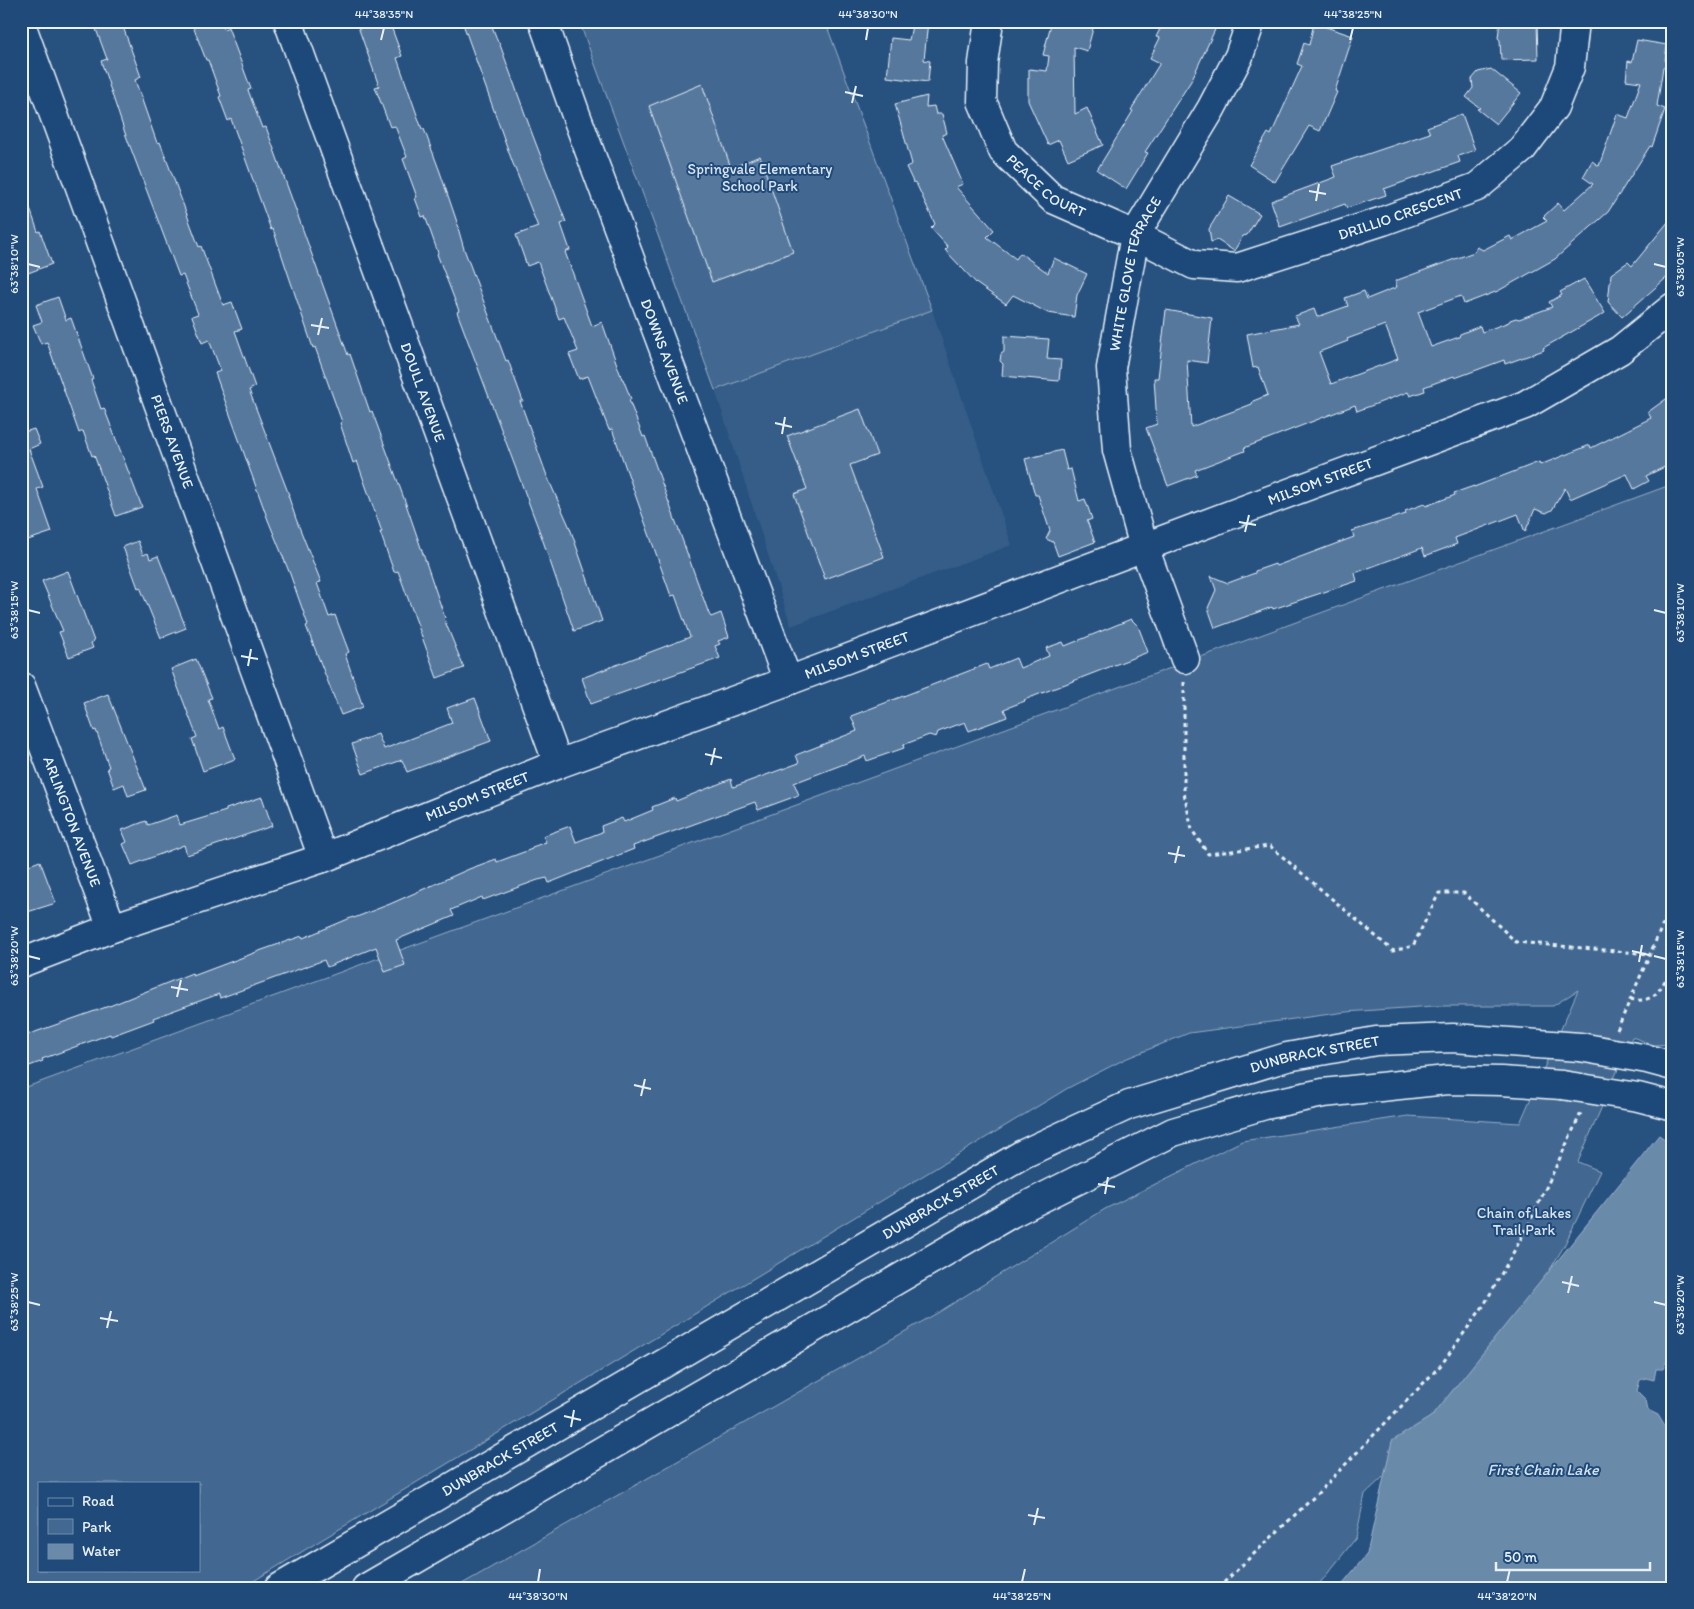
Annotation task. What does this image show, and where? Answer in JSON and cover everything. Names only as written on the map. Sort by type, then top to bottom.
[{"type":"street","name":"DOULL AVENUE","points":[[288,21],[558,764]]},
{"type":"street","name":"DOWNS AVENUE","points":[[543,21],[576,115],[788,682]]},
{"type":"street","name":"PEACE COURT","points":[[989,21],[983,63],[982,101],[1003,151],[1053,199],[1135,235]]},
{"type":"street","name":"WHITE GLOVE TERRACE","points":[[1184,659],[1144,547],[1117,450],[1111,368],[1135,235],[1211,109],[1239,56],[1251,21]]},
{"type":"street","name":"DRILLIO CRESCENT","points":[[1135,235],[1194,265],[1237,268],[1383,222],[1477,187],[1522,149],[1554,107],[1570,67],[1575,21]]},
{"type":"street","name":"PIERS AVENUE","points":[[21,24],[323,858]]},
{"type":"street","name":"MILSOM STREET","points":[[21,963],[112,928],[323,858],[558,764],[788,682],[1525,405],[1620,350],[1673,307]]},
{"type":"street","name":"ARLINGTON AVENUE","points":[[21,686],[112,928]]},
{"type":"street","name":"DUNBRACK STREET","points":[[279,1588],[1023,1154],[1129,1105],[1287,1057],[1376,1041],[1453,1038],[1580,1047],[1647,1059],[1673,1066]]},
{"type":"street","points":[[366,1588],[1010,1214],[1173,1132],[1265,1105],[1323,1093],[1447,1080],[1562,1086],[1638,1097],[1673,1106]]},
{"type":"path","points":[[1184,659],[1184,793],[1192,830],[1208,854],[1270,846],[1393,951],[1413,946],[1439,893],[1464,893],[1516,942],[1648,954]]},
{"type":"path","points":[[1616,1034],[1648,954],[1673,901]]},
{"type":"path","points":[[1630,999],[1641,1001],[1650,999],[1656,994],[1673,966]]},
{"type":"path","points":[[1218,1588],[1318,1493],[1441,1365],[1484,1305],[1528,1226],[1584,1106]]},
{"type":"shaded area","points":[[587,21],[825,21],[930,304],[1012,545],[791,626],[715,390],[580,24]]},
{"type":"green space","name":"Springvale Elementary School Park","points":[[579,21],[825,21],[932,310],[715,390]]},
{"type":"green space","name":"Chain of Lakes Trail Park","points":[[1673,484],[1673,1044],[1654,1045],[1632,1037],[1578,1162],[1600,1171],[1564,1246],[1531,1302],[1400,1461],[1365,1494],[1356,1538],[1316,1588],[455,1588],[939,1312],[1105,1209],[1242,1141],[1408,1116],[1520,1123],[1578,990],[1553,1006],[1434,1006],[1346,1012],[1189,1033],[1125,1059],[1068,1088],[242,1588],[21,1588],[21,1089]]},
{"type":"water","name":"First Chain Lake","points":[[1659,1135],[1673,1145],[1673,1354],[1670,1354],[1663,1369],[1656,1369],[1654,1380],[1646,1378],[1640,1380],[1637,1391],[1646,1400],[1648,1410],[1658,1415],[1670,1435],[1673,1463],[1673,1588],[1339,1588],[1367,1554],[1392,1441],[1432,1416]]},
{"type":"building","points":[[93,21],[121,21],[141,77],[135,80],[157,143],[160,142],[223,305],[232,302],[242,329],[235,331],[255,387],[249,390],[321,582],[317,583],[329,617],[335,615],[349,652],[345,654],[363,707],[341,715],[306,626],[308,625],[290,574],[268,520],[215,373],[221,371],[209,340],[202,343],[192,316],[198,314],[183,275],[179,276],[125,133],[101,61],[107,59]]},
{"type":"building","points":[[191,21],[222,21],[224,29],[228,27],[251,89],[248,90],[262,128],[266,127],[348,355],[350,354],[370,412],[372,411],[406,504],[444,619],[464,668],[437,678],[398,571],[394,572],[357,461],[353,463],[340,423],[342,422],[315,347],[313,348],[273,229],[271,230],[231,119],[228,121],[208,60],[206,60]]},
{"type":"building","points":[[356,21],[389,21],[402,56],[397,58],[422,129],[424,129],[440,172],[464,249],[506,361],[508,360],[523,401],[520,401],[547,476],[570,528],[602,621],[574,631],[542,538],[457,312],[459,311],[437,254],[425,216],[422,217],[415,198],[417,197],[403,159],[407,157],[395,126],[390,127],[375,87],[379,86]]},
{"type":"building","points":[[462,21],[490,21],[566,222],[561,224],[570,250],[565,252],[592,326],[602,322],[709,614],[711,617],[721,613],[729,637],[718,641],[720,644],[715,646],[720,658],[591,704],[582,678],[690,637],[675,595],[671,596],[612,429],[609,430],[588,376],[579,379],[569,354],[578,351],[564,317],[559,319],[538,262],[527,266],[516,235],[538,227],[512,161]]},
{"type":"building","points":[[913,21],[928,21],[924,60],[930,61],[928,82],[887,77],[891,38],[909,40]]},
{"type":"building","points":[[1057,21],[1095,21],[1087,51],[1074,47],[1075,114],[1087,108],[1103,145],[1068,160],[1059,140],[1048,145],[1028,101],[1029,69],[1047,71],[1049,56],[1043,55],[1051,24],[1056,25]]},
{"type":"building","points":[[1164,21],[1219,21],[1191,81],[1145,152],[1148,153],[1126,189],[1097,170],[1160,63],[1150,58],[1160,38],[1156,37]]},
{"type":"building","points":[[1500,21],[1537,21],[1538,59],[1501,60],[1500,40],[1498,38]]},
{"type":"building","points":[[1314,23],[1353,36],[1335,91],[1337,92],[1320,131],[1309,126],[1275,182],[1249,165],[1268,133],[1271,135],[1302,66],[1297,64],[1304,43],[1309,45]]},
{"type":"building","points":[[1637,40],[1667,45],[1665,60],[1668,64],[1663,67],[1657,106],[1665,109],[1652,147],[1650,146],[1608,212],[1555,259],[1498,291],[1464,304],[1461,296],[1418,312],[1431,347],[1459,337],[1460,334],[1480,326],[1482,332],[1510,320],[1519,319],[1552,307],[1549,302],[1562,295],[1560,292],[1584,279],[1605,313],[1543,348],[1544,350],[1505,364],[1504,360],[1455,378],[1454,376],[1424,387],[1425,391],[1410,396],[1408,392],[1357,411],[1355,405],[1244,448],[1245,451],[1195,470],[1197,475],[1168,486],[1146,428],[1157,424],[1154,378],[1158,378],[1166,310],[1212,318],[1207,363],[1187,360],[1191,427],[1252,404],[1253,401],[1268,395],[1258,367],[1253,368],[1247,334],[1299,324],[1295,316],[1314,309],[1317,317],[1348,306],[1345,298],[1364,291],[1367,299],[1397,287],[1395,281],[1474,252],[1477,247],[1483,250],[1510,236],[1512,240],[1547,221],[1543,217],[1558,203],[1564,210],[1593,184],[1583,177],[1592,161],[1599,166],[1617,114],[1628,118],[1641,82],[1626,80],[1628,61],[1632,62]],"holes":[[[1385,325],[1398,359],[1331,384],[1319,352]]]},
{"type":"building","points":[[1491,69],[1521,93],[1496,124],[1477,109],[1480,108],[1466,97],[1473,88],[1472,79],[1478,72]]},
{"type":"building","points":[[702,84],[731,168],[760,156],[793,252],[712,282],[649,106]]},
{"type":"building","points":[[927,96],[926,107],[934,106],[936,114],[942,114],[947,133],[942,135],[963,184],[956,187],[994,230],[987,237],[1016,259],[1020,253],[1048,273],[1054,258],[1087,274],[1077,295],[1074,317],[1048,313],[1013,295],[1006,304],[977,284],[945,250],[948,247],[931,228],[935,224],[916,183],[913,182],[906,167],[912,164],[895,104]]},
{"type":"building","points":[[1462,114],[1475,150],[1458,156],[1460,162],[1384,189],[1386,195],[1347,208],[1345,204],[1280,227],[1271,201],[1336,177],[1332,166],[1430,133],[1427,127]]},
{"type":"building","points":[[21,191],[24,191],[38,232],[40,231],[52,264],[28,273],[21,255]]},
{"type":"building","points":[[1229,196],[1260,214],[1234,251],[1217,240],[1211,242],[1209,229]]},
{"type":"building","points":[[1673,216],[1673,272],[1622,317],[1608,302],[1611,274],[1628,262],[1632,266]]},
{"type":"building","points":[[58,297],[66,320],[71,318],[93,379],[91,380],[101,409],[104,408],[142,507],[116,516],[94,455],[92,456],[83,431],[79,433],[47,342],[41,344],[33,325],[42,322],[36,305]]},
{"type":"building","points":[[1004,336],[1049,339],[1047,359],[1061,360],[1059,381],[1002,376],[1003,364],[1000,361],[1001,354],[1004,352]]},
{"type":"building","points":[[1673,394],[1673,463],[1646,476],[1649,481],[1634,489],[1627,474],[1570,499],[1565,488],[1552,510],[1546,513],[1535,509],[1525,532],[1518,514],[1455,538],[1457,544],[1425,556],[1422,548],[1355,573],[1357,581],[1273,609],[1272,607],[1215,628],[1208,608],[1216,590],[1211,576],[1228,583],[1255,573],[1255,571],[1275,564],[1276,566],[1354,537],[1352,531],[1406,514],[1405,511],[1424,504],[1426,506],[1455,495],[1454,493],[1539,462],[1540,465],[1590,445],[1591,448],[1651,418],[1648,412]]},
{"type":"building","points":[[860,409],[877,455],[850,465],[884,557],[825,579],[794,494],[807,489],[787,436]]},
{"type":"building","points":[[34,429],[40,444],[29,449],[43,487],[37,489],[52,532],[25,541],[21,530],[21,433]]},
{"type":"building","points":[[1062,450],[1067,470],[1071,469],[1079,501],[1085,499],[1092,519],[1087,521],[1095,542],[1058,556],[1053,542],[1046,539],[1050,531],[1038,495],[1035,495],[1025,459]]},
{"type":"building","points":[[138,541],[143,555],[148,553],[150,559],[158,556],[186,628],[161,638],[140,587],[138,588],[123,547]]},
{"type":"building","points":[[68,571],[94,641],[91,643],[93,648],[69,657],[59,632],[63,631],[42,581]]},
{"type":"building","points":[[1131,619],[1138,626],[1148,652],[1004,709],[1007,717],[969,731],[965,722],[938,732],[936,737],[929,735],[903,745],[904,748],[867,761],[865,756],[794,783],[799,795],[758,810],[755,802],[633,846],[634,849],[549,883],[547,878],[538,880],[483,900],[482,897],[451,910],[454,916],[396,940],[405,965],[385,972],[376,947],[327,967],[324,960],[220,998],[219,994],[153,1018],[154,1020],[111,1036],[110,1034],[42,1059],[43,1061],[21,1069],[21,1037],[112,1005],[192,973],[193,976],[302,936],[303,938],[390,904],[469,869],[496,859],[497,862],[532,849],[532,847],[546,842],[543,836],[570,826],[576,842],[602,832],[601,826],[622,818],[624,822],[653,810],[652,807],[675,798],[676,801],[731,779],[733,787],[799,763],[796,755],[857,731],[851,716],[987,664],[989,669],[1016,658],[1020,668],[1049,656],[1046,648],[1063,642],[1065,646]]},
{"type":"building","points":[[196,659],[212,698],[208,699],[219,729],[223,727],[235,759],[203,771],[192,739],[197,737],[171,669]]},
{"type":"building","points":[[108,694],[146,790],[128,796],[124,784],[114,788],[96,730],[94,731],[84,703]]},
{"type":"building","points":[[475,698],[491,741],[407,772],[402,760],[363,774],[352,744],[378,734],[384,749],[452,723],[447,708]]},
{"type":"building","points":[[262,797],[272,826],[187,855],[184,845],[132,865],[123,844],[127,842],[122,830],[146,821],[148,825],[177,815],[180,825],[226,811],[226,809]]},
{"type":"building","points":[[40,861],[56,903],[21,914],[21,868]]}]
